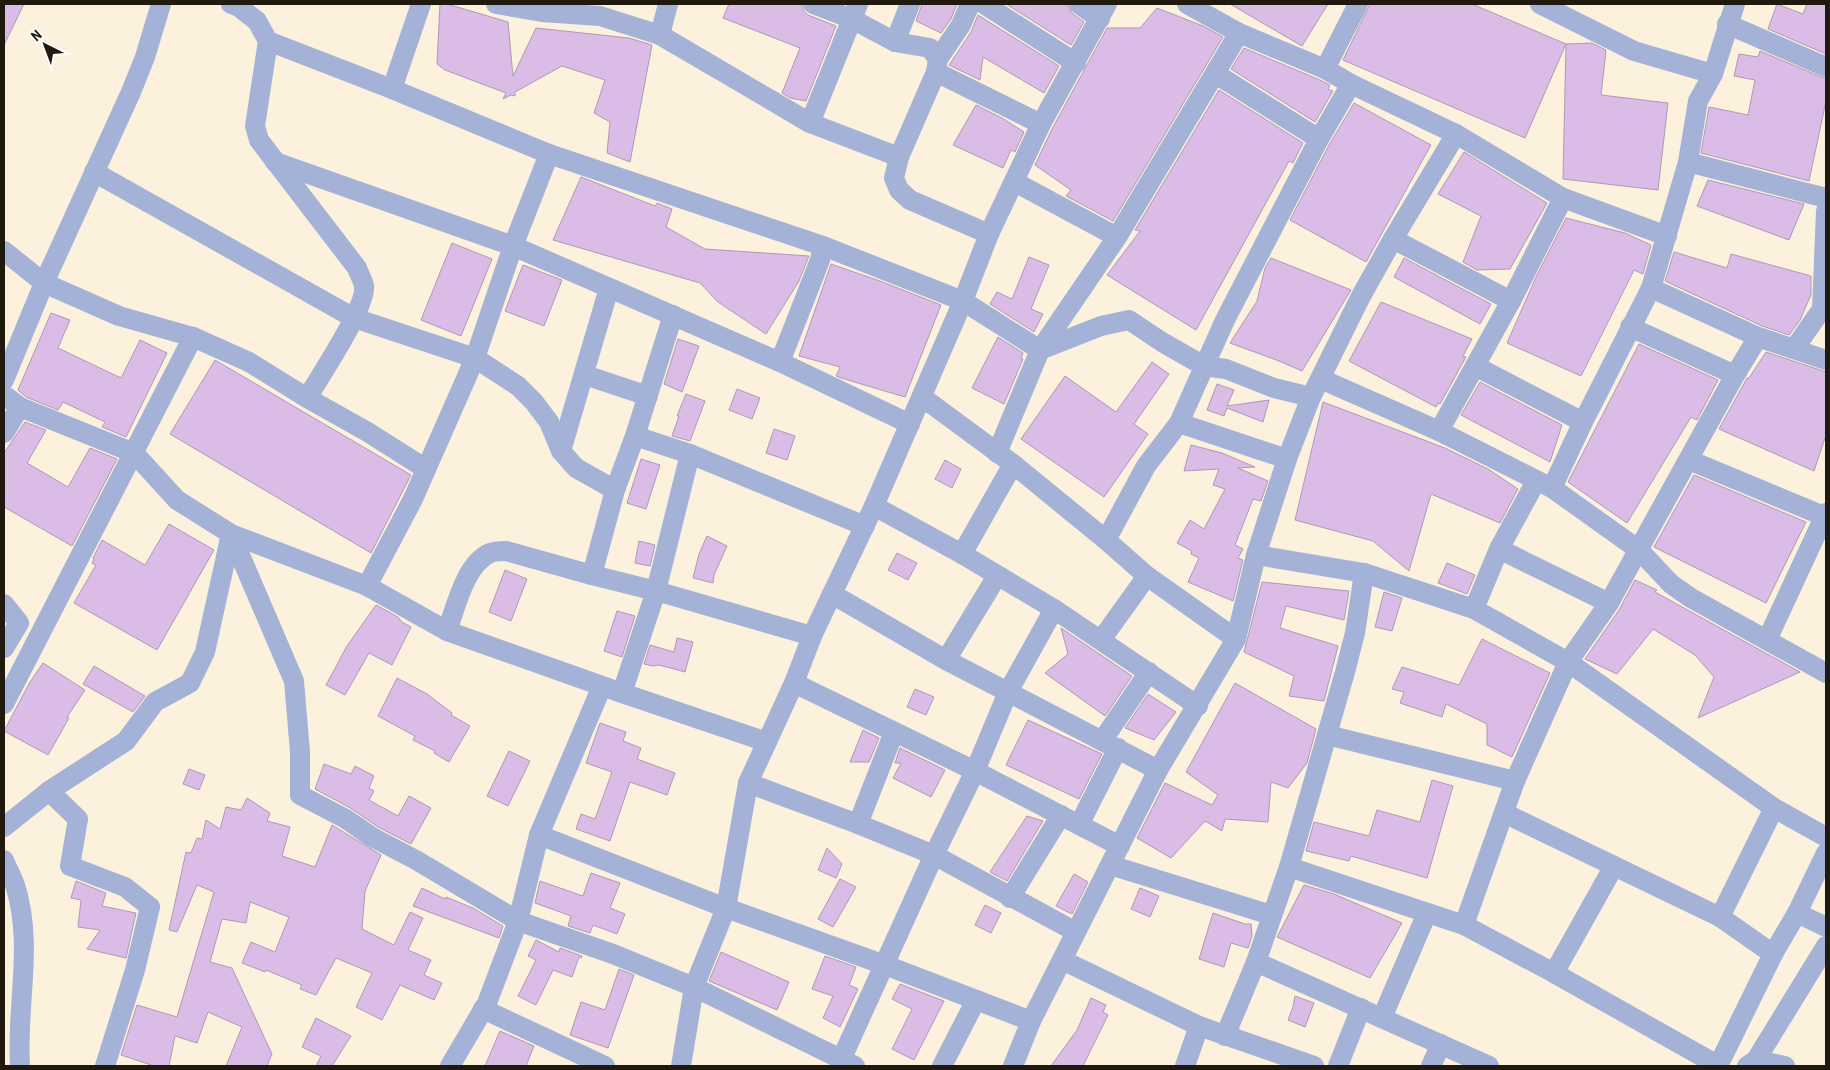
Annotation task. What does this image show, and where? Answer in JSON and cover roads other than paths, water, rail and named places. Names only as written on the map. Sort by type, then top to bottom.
[{"type":"street","points":[[4,380],[44,283],[135,83],[161,4]]},
{"type":"street","points":[[231,4],[239,7],[257,22],[268,41],[255,126],[259,140],[357,268],[364,288],[354,318],[307,398]]},
{"type":"street","points":[[392,89],[421,4]]},
{"type":"street","points":[[496,4],[542,12],[600,10],[660,35],[810,123],[899,157]]},
{"type":"street","points":[[660,35],[668,4]]},
{"type":"street","points":[[813,4],[855,11],[895,42],[930,48],[937,66],[1041,124]]},
{"type":"street","points":[[895,42],[910,4]]},
{"type":"street","points":[[970,4],[961,25],[937,66],[899,157],[894,178],[899,190],[910,200],[989,234]]},
{"type":"street","points":[[984,4],[1076,64]]},
{"type":"street","points":[[684,1065],[694,987],[726,908],[748,784],[794,683],[812,636],[865,526],[910,424],[963,301],[989,234],[1041,124],[1076,64],[1103,11],[1079,4]]},
{"type":"street","points":[[1188,4],[1239,33],[1325,69],[1351,84],[1456,134],[1563,198],[1667,236]]},
{"type":"street","points":[[1325,69],[1358,4]]},
{"type":"street","points":[[1540,4],[1634,51],[1713,74]]},
{"type":"street","points":[[1474,609],[1499,549],[1544,484],[1583,422],[1651,288],[1688,162],[1698,101],[1713,74],[1727,24],[1735,4]]},
{"type":"street","points":[[810,123],[855,11]]},
{"type":"street","points":[[1727,24],[1826,67]]},
{"type":"street","points":[[962,554],[1005,458],[1040,350],[1117,237],[1239,33]]},
{"type":"street","points":[[268,41],[392,89],[549,154],[823,246],[963,301],[1040,350]]},
{"type":"street","points":[[1216,74],[1319,139]]},
{"type":"street","points":[[1106,540],[1146,466],[1180,423],[1225,320],[1319,139],[1351,84]]},
{"type":"street","points":[[1013,1066],[1031,1021],[1158,770],[1198,706],[1236,639],[1256,555],[1287,459],[1311,397],[1361,296],[1456,134]]},
{"type":"street","points":[[367,586],[426,469],[475,358],[513,246],[549,154]]},
{"type":"street","points":[[276,162],[513,246],[780,362],[910,424]]},
{"type":"street","points":[[1688,162],[1826,198]]},
{"type":"street","points":[[94,172],[354,318],[475,358],[518,386],[534,402],[549,422],[560,451],[576,468],[615,490]]},
{"type":"street","points":[[1015,182],[1117,237]]},
{"type":"street","points":[[1439,431],[1511,301],[1563,198]]},
{"type":"street","points":[[1758,337],[1794,349],[1822,309],[1826,211]]},
{"type":"street","points":[[1393,239],[1511,301]]},
{"type":"street","points":[[780,362],[820,260],[823,246]]},
{"type":"street","points":[[4,251],[44,283],[119,316],[193,337],[248,362],[366,431],[426,469]]},
{"type":"street","points":[[560,451],[585,374],[609,288]]},
{"type":"street","points":[[1651,288],[1758,337],[1826,360]]},
{"type":"street","points":[[592,575],[615,490],[635,436],[673,315]]},
{"type":"street","points":[[1040,350],[1101,326],[1129,320],[1204,366],[1226,369],[1274,388],[1311,397]]},
{"type":"street","points":[[1630,327],[1735,375]]},
{"type":"street","points":[[6,692],[134,453],[193,337]]},
{"type":"street","points":[[1464,925],[1516,781],[1568,662],[1609,602],[1758,337]]},
{"type":"street","points":[[1475,366],[1583,422]]},
{"type":"street","points":[[585,374],[648,396]]},
{"type":"street","points":[[1321,379],[1439,431],[1544,484],[1639,550],[1671,584],[1691,598],[1826,673]]},
{"type":"street","points":[[4,395],[20,406],[134,453],[177,500],[231,534],[367,586],[447,631],[767,742]]},
{"type":"street","points":[[922,396],[1005,458],[1147,576],[1236,639]]},
{"type":"street","points":[[4,432],[20,406]]},
{"type":"street","points":[[1180,423],[1287,459]]},
{"type":"street","points":[[635,436],[690,454],[865,526]]},
{"type":"street","points":[[622,693],[656,591],[690,454]]},
{"type":"street","points":[[1689,460],[1826,516],[1767,640]]},
{"type":"street","points":[[874,506],[962,554],[1054,609],[1198,706]]},
{"type":"street","points":[[4,827],[49,791],[126,741],[155,702],[190,683],[205,652],[231,534]]},
{"type":"street","points":[[231,534],[294,681],[300,752],[300,795],[346,819],[372,837],[416,860],[518,921],[613,954],[694,987],[848,1063],[885,965],[934,855],[975,771],[1008,692],[1054,609]]},
{"type":"street","points":[[1499,549],[1609,602]]},
{"type":"street","points":[[447,631],[464,584],[476,562],[491,552],[506,551],[656,591],[812,636]]},
{"type":"street","points":[[1256,555],[1364,573],[1474,609],[1568,662],[1774,808],[1826,837]]},
{"type":"street","points":[[1226,1036],[1256,962],[1289,867],[1355,633],[1364,573]]},
{"type":"street","points":[[946,660],[997,576]]},
{"type":"street","points":[[1101,640],[1147,576]]},
{"type":"street","points":[[832,594],[946,660],[1158,770]]},
{"type":"street","points":[[4,604],[19,623],[4,648]]},
{"type":"street","points":[[1079,825],[1110,745],[1149,672]]},
{"type":"street","points":[[794,683],[975,771],[1120,846]]},
{"type":"street","points":[[450,1066],[483,1009],[518,921],[539,835],[602,686]]},
{"type":"street","points":[[858,824],[894,732]]},
{"type":"street","points":[[1327,735],[1516,781]]},
{"type":"street","points":[[748,784],[858,824],[934,855],[1010,898],[1076,932]]},
{"type":"street","points":[[49,791],[78,819],[70,866],[125,887],[150,907],[135,970],[105,1066]]},
{"type":"street","points":[[1720,918],[1774,808]]},
{"type":"street","points":[[1504,813],[1720,918],[1773,954]]},
{"type":"street","points":[[1010,898],[1061,815]]},
{"type":"street","points":[[539,835],[726,908],[885,965],[1031,1021]]},
{"type":"street","points":[[1289,867],[1464,925],[1554,973],[1718,1066],[1773,954],[1797,913],[1826,853]]},
{"type":"street","points":[[4,860],[15,885],[24,945],[18,1040],[20,1066]]},
{"type":"street","points":[[1110,864],[1271,915]]},
{"type":"street","points":[[1554,973],[1614,866]]},
{"type":"street","points":[[1382,1018],[1427,913]]},
{"type":"street","points":[[1797,913],[1826,926]]},
{"type":"street","points":[[1785,1066],[1752,1063],[1826,946]]},
{"type":"street","points":[[1062,960],[1198,1026],[1314,1066]]},
{"type":"street","points":[[1256,962],[1490,1066]]},
{"type":"street","points":[[942,1066],[976,1000]]},
{"type":"street","points":[[1338,1066],[1361,1008]]},
{"type":"street","points":[[483,1009],[595,1065]]},
{"type":"street","points":[[1185,1066],[1198,1026]]},
{"type":"street","points":[[1431,1066],[1441,1044]]}]
